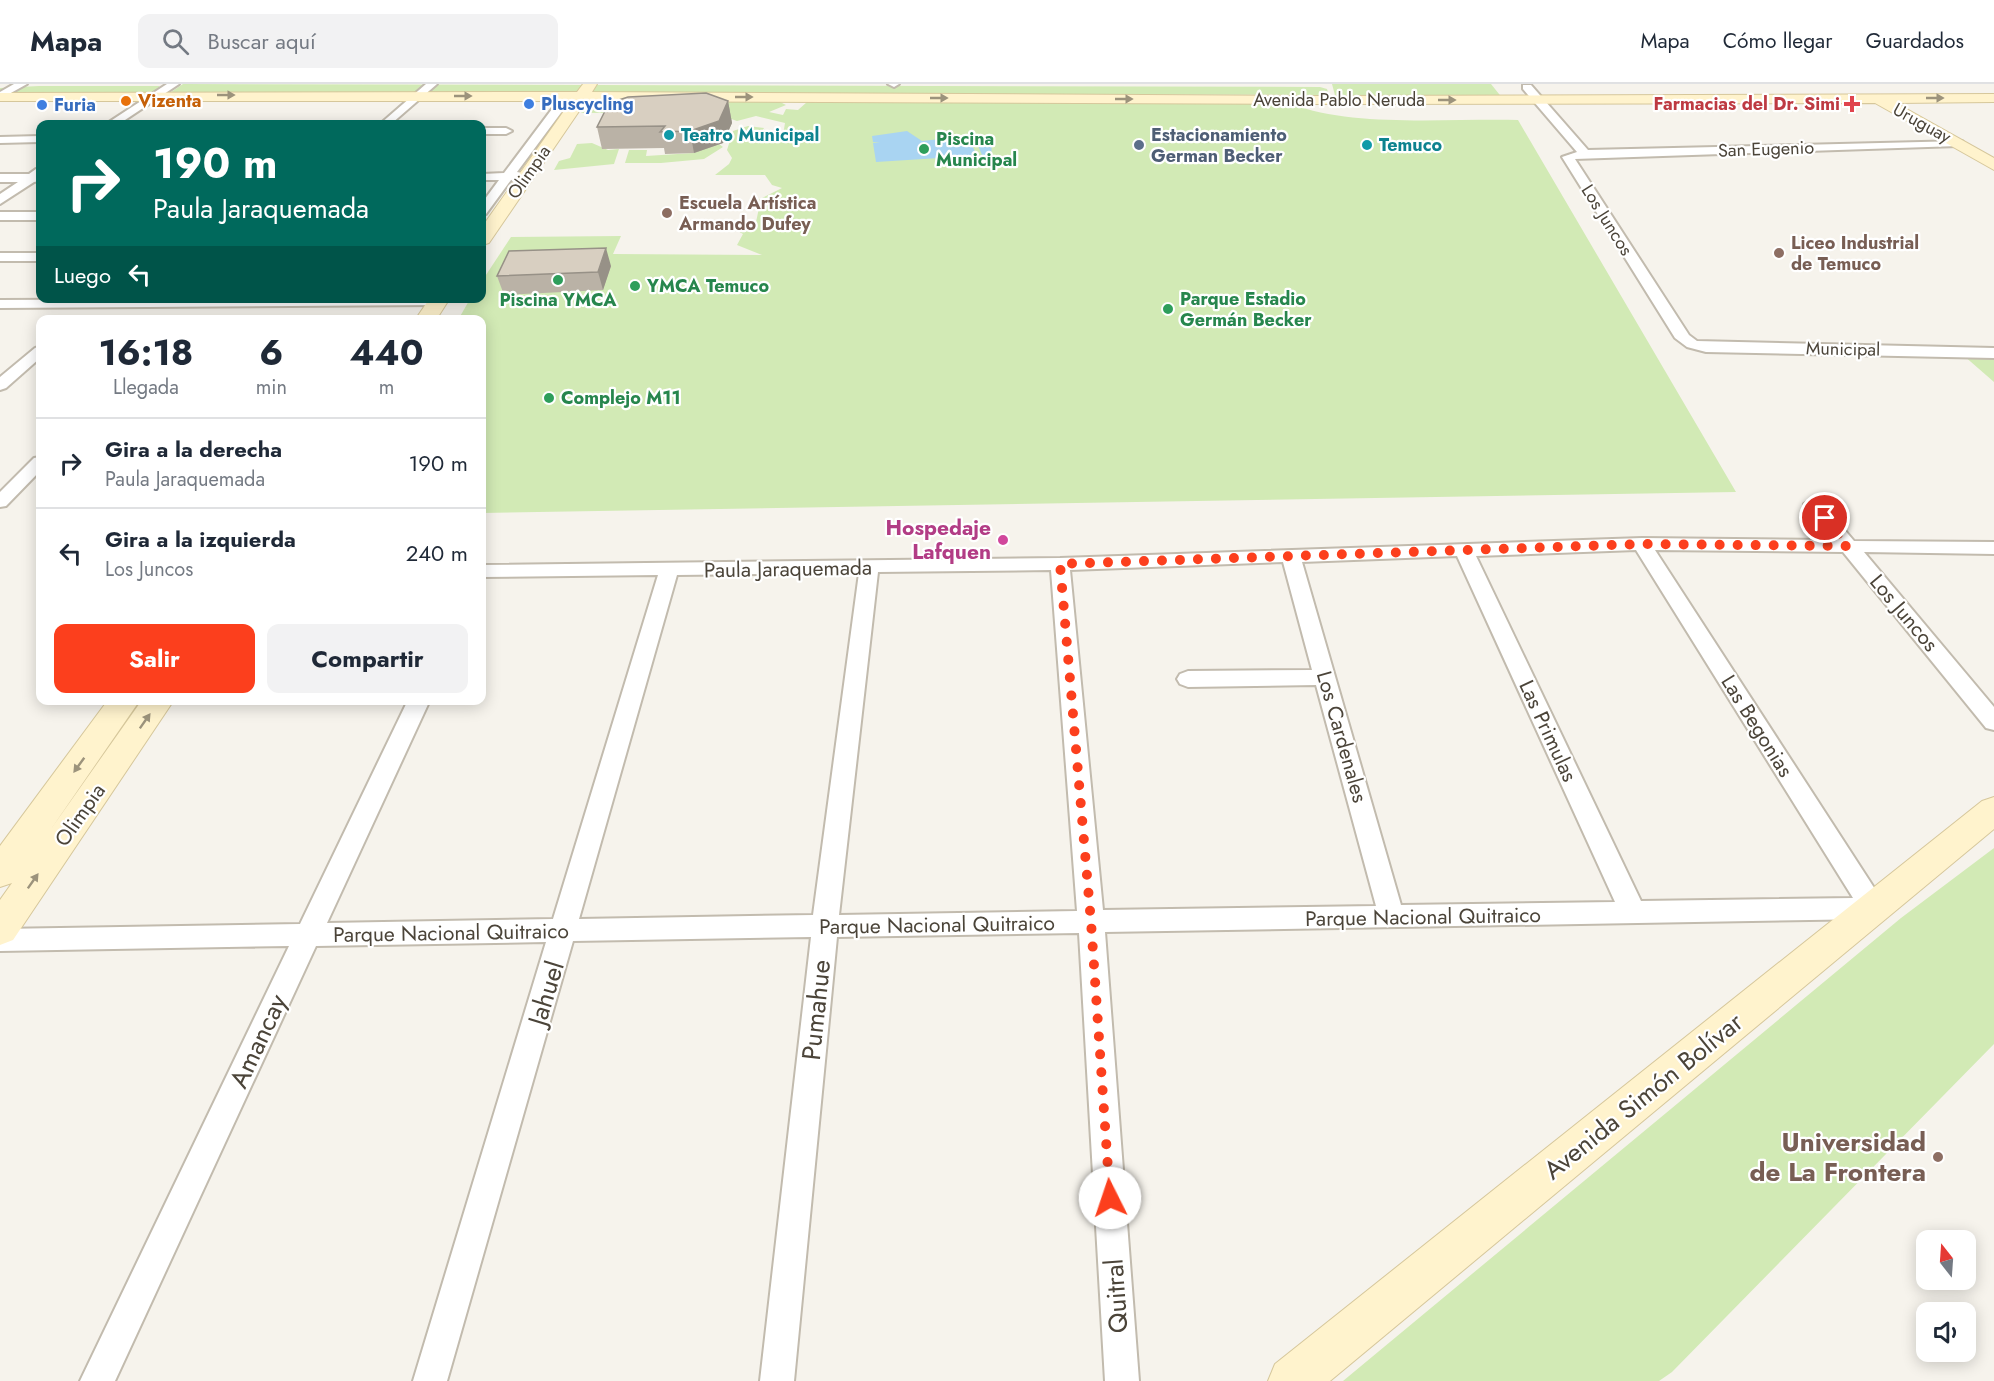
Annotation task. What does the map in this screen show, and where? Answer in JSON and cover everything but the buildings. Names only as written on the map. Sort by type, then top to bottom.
[{"type":"street","points":[[0,96],[22,84]]},
{"type":"street","points":[[118,120],[174,84]]},
{"type":"street","points":[[390,120],[432,84]]},
{"type":"street","name":"Avenida Pablo Neruda","points":[[770,84],[894,84],[1064,89]]},
{"type":"street","name":"Uruguay","points":[[1851,85],[1994,165]]},
{"type":"street","name":"Avenida Pablo Neruda","points":[[0,96],[582,95],[1064,89],[1328,91],[1527,87],[1994,85]]},
{"type":"street","name":"Los Juncos","points":[[1527,87],[1541,100],[1579,154],[1568,157],[1683,338],[1692,344]]},
{"type":"street","name":"Avenida Pablo Neruda","points":[[1328,91],[1541,100],[1994,98]]},
{"type":"street","name":"Olimpia","points":[[486,233],[582,95]]},
{"type":"street","name":"Olimpia","points":[[486,206],[560,107],[582,95]]},
{"type":"street","points":[[0,140],[16,130]]},
{"type":"street","points":[[486,133],[506,131]]},
{"type":"street","points":[[0,140],[36,140]]},
{"type":"street","name":"San Eugenio","points":[[1579,154],[1958,143]]},
{"type":"street","points":[[0,178],[36,176]]},
{"type":"street","points":[[486,177],[525,176]]},
{"type":"street","points":[[0,200],[36,177]]},
{"type":"street","points":[[0,216],[36,216]]},
{"type":"street","points":[[0,257],[36,257]]},
{"type":"street","points":[[0,304],[96,303]]},
{"type":"street","points":[[83,315],[96,303]]},
{"type":"street","points":[[191,315],[203,303]]},
{"type":"street","points":[[415,315],[429,304]]},
{"type":"street","name":"Municipal","points":[[1692,344],[1706,347],[1994,352]]},
{"type":"street","points":[[0,385],[36,354]]},
{"type":"street","points":[[0,502],[36,466]]},
{"type":"street","points":[[0,482],[36,481]]},
{"type":"street","name":"Los Juncos","points":[[1813,504],[1994,722]]},
{"type":"street","name":"Paula Jaraquemada","points":[[486,571],[1060,564],[1642,544],[1994,548]]},
{"type":"street","name":"Las Begonias","points":[[1642,544],[1873,908]]},
{"type":"street","name":"Las Primulas","points":[[1463,549],[1634,914]]},
{"type":"street","name":"Los Cardenales","points":[[1291,556],[1392,918]]},
{"type":"street","name":"Quitral","points":[[1060,564],[1091,922],[1122,1381]]},
{"type":"street","name":"Pumahue","points":[[777,1381],[825,926],[868,568]]},
{"type":"street","name":"Jahuel","points":[[430,1381],[565,931],[669,570]]},
{"type":"street","points":[[1188,680],[1325,677]]},
{"type":"street","name":"Olimpia","points":[[0,873],[121,705]]},
{"type":"street","name":"Olimpia","points":[[0,929],[156,705]]},
{"type":"street","name":"Amancay","points":[[97,1381],[417,705]]},
{"type":"street","name":"Avenida Simón Bolívar","points":[[1292,1381],[1994,810]]},
{"type":"street","name":"Parque Nacional Quitraico","points":[[0,940],[1634,914],[1873,908]]},
{"type":"green space","points":[[183,84],[1320,87],[1327,89],[1329,95],[171,92]]},
{"type":"green space","points":[[1332,84],[1491,84],[1503,99],[1336,99]]},
{"type":"green space","points":[[159,86],[161,88],[150,93],[0,93],[0,88]]},
{"type":"green space","name":"Parque Estadio Germán Becker","points":[[588,102],[780,102],[786,105],[769,112],[783,115],[786,109],[798,110],[807,102],[1292,104],[1316,111],[1372,119],[1518,120],[1736,492],[486,513],[486,315],[461,315],[468,303],[486,303],[486,275],[511,237],[621,236],[613,254],[762,255],[737,245],[743,234],[734,229],[756,222],[759,208],[756,201],[782,188],[772,185],[765,175],[715,175],[729,164],[732,158],[727,150],[733,131],[748,126],[764,128],[761,133],[771,140],[782,141],[785,123],[756,116],[737,121],[711,112],[581,113]]},
{"type":"green space","points":[[592,143],[608,150],[619,149],[614,164],[554,170],[559,161],[570,158],[577,144]]},
{"type":"green space","points":[[719,144],[723,147],[704,159],[661,163],[625,163],[629,150],[647,150],[646,156],[693,153]]},
{"type":"green space","points":[[1963,355],[1994,356],[1994,382]]},
{"type":"green space","points":[[1994,848],[1994,1044],[1672,1372],[1659,1381],[1343,1381],[1901,918]]},
{"type":"water","name":"Piscina Municipal","points":[[907,131],[922,141],[968,136],[977,156],[982,155],[974,136],[992,136],[991,165],[967,168],[951,158],[955,157],[876,162],[873,143],[880,143],[873,142],[872,136]]},
{"type":"place","name":"Vizenta","points":[[126,101]]},
{"type":"place","name":"Pluscycling","points":[[529,104]]},
{"type":"place","name":"Farmacias del Dr. Simi","points":[[1852,104]]},
{"type":"place","name":"Furia","points":[[42,105]]},
{"type":"place","name":"Teatro Municipal","points":[[669,135]]},
{"type":"place","name":"Estacionamiento German Becker","points":[[1139,145]]},
{"type":"place","name":"Temuco","points":[[1367,145]]},
{"type":"place","name":"Piscina Municipal","points":[[924,149]]},
{"type":"place","name":"Escuela Artística Armando Dufey","points":[[667,213]]},
{"type":"place","name":"Liceo Industrial de Temuco","points":[[1779,253]]},
{"type":"place","name":"Piscina YMCA","points":[[558,280]]},
{"type":"place","name":"YMCA Temuco","points":[[635,286]]},
{"type":"place","name":"Parque Estadio Germán Becker","points":[[1168,309]]},
{"type":"place","name":"Complejo M11","points":[[549,398]]},
{"type":"place","name":"Hospedaje Lafquen","points":[[1003,540]]},
{"type":"place","name":"Universidad de La Frontera","points":[[1938,1157]]},
{"type":"route","points":[[1110,1198],[1091,922],[1060,564],[1642,544],[1848,546],[1825,518]]}]
